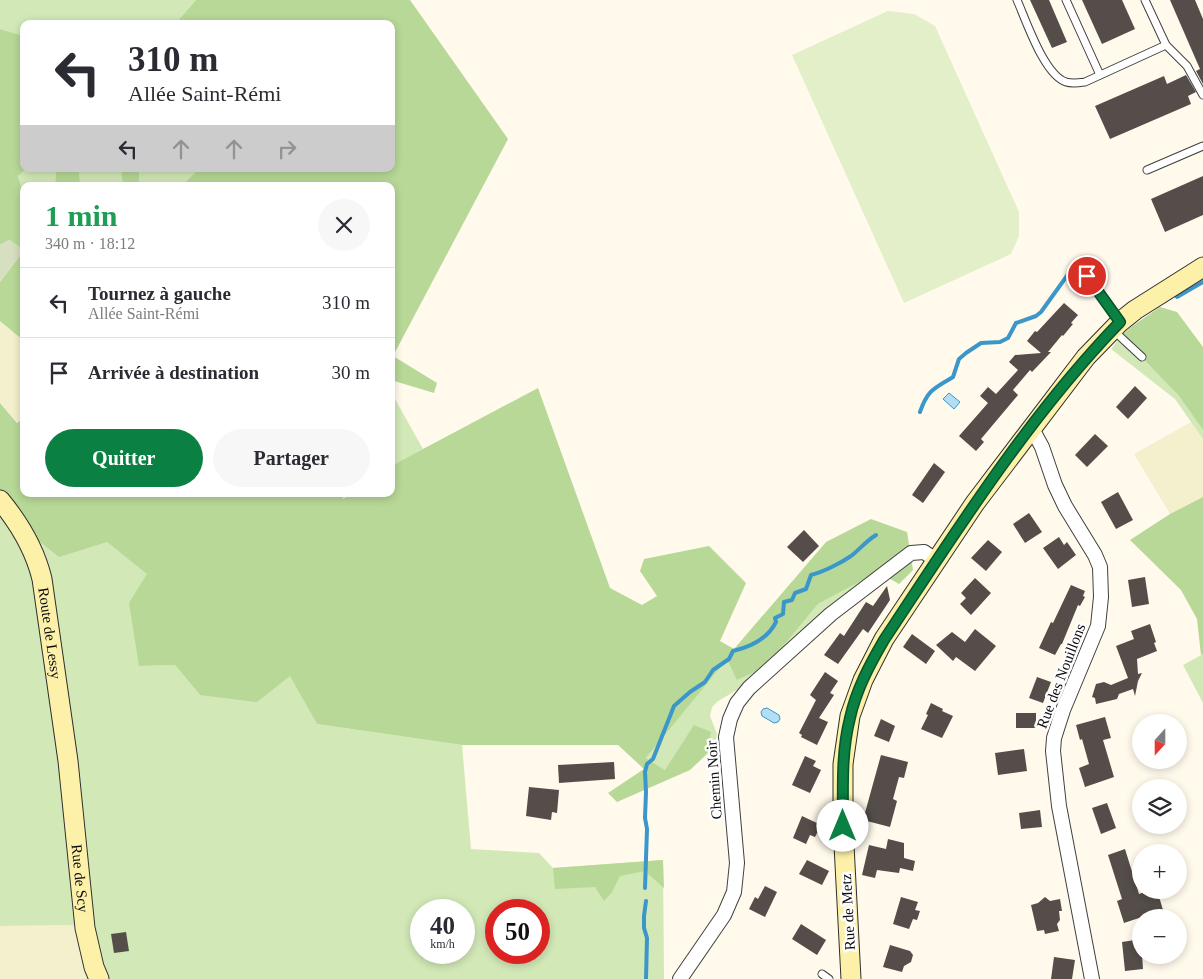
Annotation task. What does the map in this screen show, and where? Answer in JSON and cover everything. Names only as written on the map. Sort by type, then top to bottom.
[{"type":"main road","name":"Rue de Metz","points":[[851,979],[843,817],[843,764],[849,724],[856,698],[871,662],[975,503],[1086,357],[1135,310],[1203,267]]},
{"type":"main road","name":"Route de Lessy","points":[[0,500],[12,516],[38,564],[70,778]]},
{"type":"main road","name":"Rue de Scy","points":[[70,778],[85,928],[94,967],[99,979]]},
{"type":"street","name":"Rue des Nouillons","points":[[1030,430],[1042,446],[1055,485],[1065,506],[1095,555],[1101,574],[1098,626],[1060,718],[1054,738],[1053,752],[1059,806],[1092,979]]},
{"type":"street","name":"Chemin Noir","points":[[680,979],[724,915],[734,892],[737,863],[726,738],[730,719],[737,703],[749,688],[831,614],[911,553],[924,552],[936,560]]},
{"type":"lane","points":[[1018,0],[1050,70],[1065,82],[1085,82],[1166,45]]},
{"type":"lane","points":[[1066,0],[1100,75]]},
{"type":"lane","points":[[1145,0],[1166,45],[1187,66],[1203,95]]},
{"type":"lane","points":[[1147,170],[1203,146]]},
{"type":"lane","points":[[1087,276],[1117,326],[1142,357]]},
{"type":"lane","points":[[822,974],[829,979]]},
{"type":"shaded area","points":[[0,321],[20,338],[20,421],[18,423],[0,403]]},
{"type":"shaded area","points":[[1191,422],[1203,439],[1203,497],[1170,514],[1134,454]]},
{"type":"shaded area","points":[[76,925],[90,979],[0,979],[0,926]]},
{"type":"green space","points":[[0,0],[196,0],[178,20],[20,20],[20,35],[0,29]]},
{"type":"green space","points":[[196,0],[410,0],[508,139],[395,352],[395,182],[185,182],[196,172],[395,172],[395,20],[178,20]]},
{"type":"green space","points":[[888,11],[914,14],[935,26],[1019,212],[1019,236],[1011,254],[904,303],[792,55]]},
{"type":"green space","points":[[0,29],[20,35],[20,172],[23,172],[18,176],[20,183],[20,247],[9,240],[0,245]]},
{"type":"green space","points":[[23,172],[56,172],[55,182],[20,183],[18,176]]},
{"type":"green space","points":[[56,172],[79,172],[80,182],[55,182]]},
{"type":"green space","points":[[79,172],[122,172],[124,182],[80,182]]},
{"type":"green space","points":[[121,172],[139,172],[139,182],[123,182]]},
{"type":"green space","points":[[139,172],[196,172],[185,182],[139,182]]},
{"type":"green space","points":[[9,240],[20,247],[20,255],[0,282],[0,245]]},
{"type":"green space","points":[[20,255],[20,338],[0,321],[0,282]]},
{"type":"green space","points":[[1160,307],[1177,312],[1203,347],[1203,430],[1179,396],[1121,336]]},
{"type":"green space","points":[[1121,336],[1179,396],[1203,430],[1203,439],[1175,399],[1111,349]]},
{"type":"green space","points":[[395,357],[437,383],[434,393],[395,381]]},
{"type":"green space","points":[[538,388],[610,588],[642,605],[657,596],[640,571],[644,559],[709,546],[746,583],[720,641],[734,649],[826,542],[871,519],[907,532],[913,570],[899,584],[878,572],[818,604],[767,666],[737,680],[727,659],[646,758],[665,770],[694,725],[711,732],[708,753],[690,770],[617,802],[608,793],[644,769],[618,745],[462,745],[317,724],[290,676],[257,702],[200,695],[175,665],[139,666],[129,603],[147,574],[107,542],[59,557],[34,537],[0,492],[0,403],[17,423],[20,421],[20,497],[344,497],[342,499],[347,497],[395,497],[395,464]]},
{"type":"green space","points":[[395,399],[423,449],[395,464]]},
{"type":"green space","points":[[0,492],[107,542],[148,574],[139,666],[175,665],[200,695],[290,675],[317,724],[462,745],[471,849],[539,853],[553,868],[663,860],[664,979],[90,979],[76,925],[0,926]]},
{"type":"green space","points":[[1203,497],[1203,654],[1201,655],[1197,619],[1181,590],[1130,540],[1170,514]]},
{"type":"green space","points":[[878,572],[744,686],[718,701],[712,707],[710,716],[717,734],[716,742],[708,753],[711,732],[665,770],[646,758],[727,658],[767,666],[818,604]]},
{"type":"green space","points":[[1203,654],[1203,703],[1183,665]]},
{"type":"green space","points":[[663,860],[664,888],[645,871],[620,876],[612,892],[604,901],[595,887],[555,889],[553,868]]},
{"type":"water","points":[[949,393],[960,402],[954,409],[943,399]]},
{"type":"water","points":[[767,708],[779,715],[780,719],[778,722],[774,723],[762,716],[761,712]]},
{"type":"building","points":[[1030,0],[1049,0],[1067,42],[1052,48]]},
{"type":"building","points":[[1082,0],[1122,0],[1135,29],[1102,44]]},
{"type":"building","points":[[1170,0],[1195,0],[1203,19],[1203,84],[1196,71],[1200,69]]},
{"type":"building","points":[[1186,75],[1196,92],[1188,96],[1191,104],[1110,139],[1095,106],[1164,76],[1167,84]]},
{"type":"building","points":[[1203,176],[1203,215],[1165,232],[1151,199]]},
{"type":"building","points":[[1064,303],[1078,315],[1071,323],[1073,324],[1048,352],[1051,352],[1032,372],[1030,370],[1013,390],[1018,395],[981,439],[984,442],[976,451],[959,436],[988,403],[980,396],[988,387],[996,394],[1018,370],[1009,362],[1015,355],[1041,353],[1027,341]]},
{"type":"building","points":[[1135,386],[1147,398],[1128,419],[1116,407]]},
{"type":"building","points":[[1095,434],[1108,446],[1087,467],[1075,455]]},
{"type":"building","points":[[934,463],[945,472],[923,503],[912,495]]},
{"type":"building","points":[[1118,492],[1133,520],[1116,529],[1101,502]]},
{"type":"building","points":[[1029,513],[1042,532],[1025,543],[1013,524]]},
{"type":"building","points":[[804,530],[819,546],[803,562],[787,547]]},
{"type":"building","points":[[1059,537],[1064,545],[1067,542],[1076,555],[1058,569],[1043,548]]},
{"type":"building","points":[[988,540],[1002,552],[986,571],[971,558]]},
{"type":"building","points":[[1145,577],[1149,604],[1132,607],[1128,580]]},
{"type":"building","points":[[975,578],[991,593],[971,615],[960,604],[966,598],[961,593]]},
{"type":"building","points":[[1071,585],[1085,591],[1083,596],[1085,597],[1080,606],[1078,605],[1062,644],[1055,655],[1039,648]]},
{"type":"building","points":[[887,586],[890,600],[868,633],[863,629],[838,664],[824,655],[840,633],[844,636],[866,602],[873,606]]},
{"type":"building","points":[[1150,624],[1157,651],[1137,659],[1138,674],[1142,673],[1135,696],[1133,689],[1119,694],[1117,699],[1096,704],[1095,698],[1092,697],[1096,684],[1104,682],[1111,685],[1128,678],[1116,646],[1134,639],[1131,631]]},
{"type":"building","points":[[975,629],[996,646],[975,671],[956,657],[953,661],[936,645],[952,632],[965,642]]},
{"type":"building","points":[[912,634],[935,651],[926,664],[903,647]]},
{"type":"building","points":[[825,672],[838,681],[830,693],[834,695],[819,718],[828,722],[817,745],[801,737],[802,735],[799,733],[816,700],[810,695]]},
{"type":"building","points":[[1037,677],[1051,682],[1043,703],[1029,698]]},
{"type":"building","points":[[931,703],[953,716],[942,738],[921,729],[928,715],[926,714]]},
{"type":"building","points":[[1016,713],[1036,713],[1036,728],[1016,728]]},
{"type":"building","points":[[1105,717],[1111,738],[1103,740],[1114,777],[1085,787],[1079,768],[1089,764],[1076,725]]},
{"type":"building","points":[[881,719],[895,726],[889,742],[874,736]]},
{"type":"building","points":[[1024,749],[1027,771],[998,775],[995,753]]},
{"type":"building","points":[[881,755],[908,762],[904,778],[899,777],[893,799],[897,801],[890,827],[863,820]]},
{"type":"building","points":[[805,756],[816,761],[813,766],[821,770],[810,793],[792,785]]},
{"type":"building","points":[[614,762],[615,779],[559,783],[558,765]]},
{"type":"building","points":[[529,787],[559,790],[557,813],[552,812],[551,820],[526,816]]},
{"type":"building","points":[[1107,803],[1116,828],[1101,834],[1092,808]]},
{"type":"building","points":[[1040,810],[1042,827],[1021,829],[1019,813]]},
{"type":"building","points":[[802,816],[821,825],[815,837],[810,835],[806,844],[793,838]]},
{"type":"building","points":[[888,839],[904,843],[904,858],[915,861],[913,871],[900,868],[899,873],[877,870],[875,878],[862,875],[869,845],[886,849]]},
{"type":"building","points":[[1125,849],[1132,872],[1132,899],[1160,899],[1163,909],[1132,909],[1132,920],[1124,923],[1117,901],[1122,899],[1108,855]]},
{"type":"building","points":[[807,860],[829,871],[822,885],[799,874]]},
{"type":"building","points":[[765,886],[777,892],[765,917],[749,909],[755,897],[758,899]]},
{"type":"building","points":[[901,897],[918,902],[915,910],[920,911],[917,920],[913,919],[909,929],[893,924]]},
{"type":"building","points":[[1045,897],[1050,901],[1060,899],[1062,911],[1059,911],[1060,920],[1057,924],[1059,931],[1045,934],[1044,930],[1037,931],[1031,905],[1038,903]]},
{"type":"building","points":[[801,924],[826,940],[817,955],[792,939]]},
{"type":"building","points":[[126,932],[129,951],[114,953],[111,934]]},
{"type":"building","points":[[1132,940],[1132,964],[1143,964],[1143,969],[1125,971],[1122,942]]},
{"type":"building","points":[[890,945],[910,951],[913,955],[911,962],[904,966],[902,972],[883,967]]},
{"type":"building","points":[[1054,957],[1075,960],[1072,979],[1051,979]]},
{"type":"waterway","points":[[920,412],[929,394],[936,387],[953,377],[959,359],[981,343],[1000,342],[1008,338],[1016,323],[1036,316],[1041,312],[1076,264],[1085,258]]},
{"type":"waterway","points":[[1177,297],[1203,282]]},
{"type":"waterway","points":[[645,888],[647,829],[645,818],[645,772],[647,764],[653,759],[674,706],[705,682],[713,670],[729,659],[733,651],[752,644],[768,633],[776,622],[775,618],[783,614],[784,602],[792,600],[795,593],[806,589],[811,575],[826,570],[847,559],[876,535]]},
{"type":"waterway","points":[[646,901],[644,928],[647,938],[646,979]]},
{"type":"route","points":[[843,826],[843,764],[850,716],[871,662],[975,503],[1086,357],[1120,322],[1087,276]]}]
